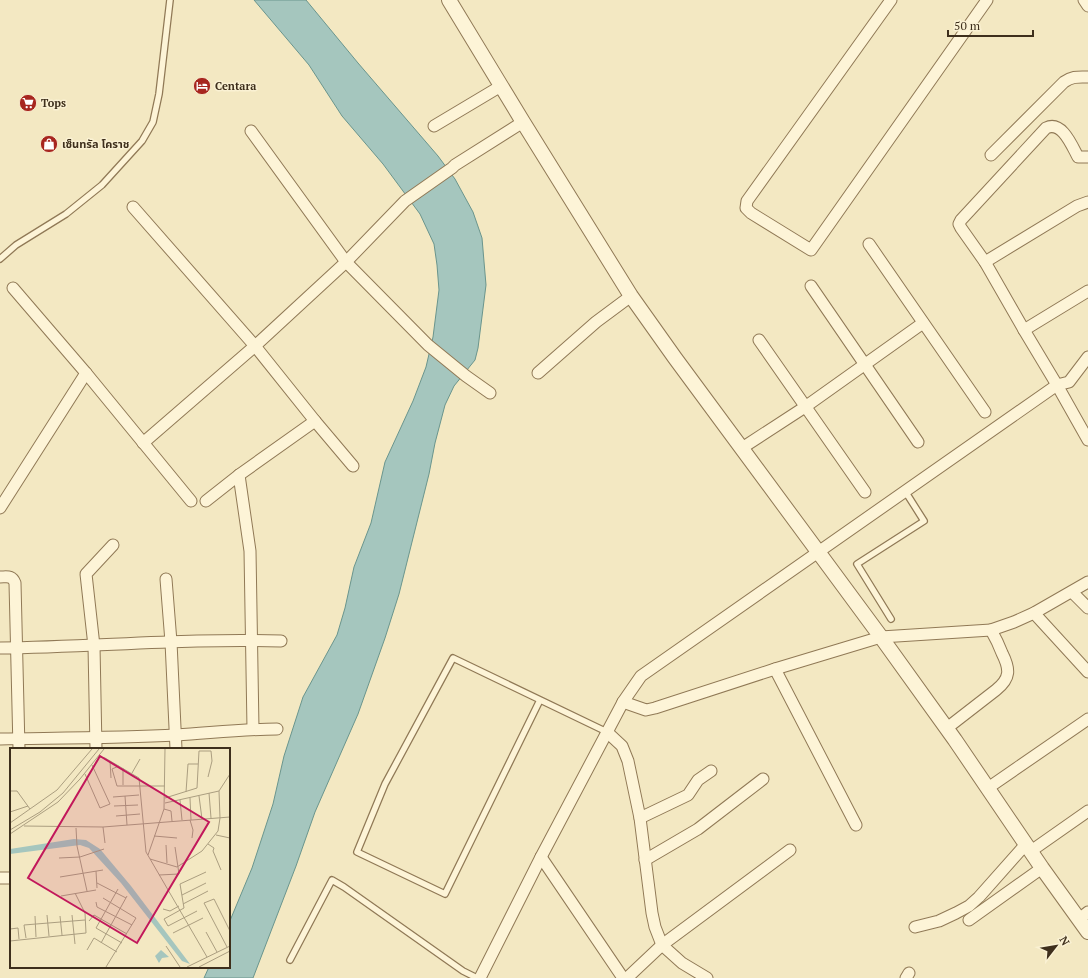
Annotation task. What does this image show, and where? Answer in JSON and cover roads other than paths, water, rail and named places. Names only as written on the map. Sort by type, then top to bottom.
[{"type":"street","points":[[891,0],[747,201],[746,208],[751,213],[811,250],[987,0]]},
{"type":"street","points":[[1084,0],[1088,6]]},
{"type":"street","points":[[452,1],[501,86],[631,296],[947,728],[1042,868],[1083,916],[1088,932]]},
{"type":"street","points":[[991,155],[1064,82],[1070,78],[1088,77]]},
{"type":"street","points":[[434,126],[501,86]]},
{"type":"street","points":[[143,443],[255,346],[346,262],[405,201],[455,165],[523,122]]},
{"type":"street","points":[[1088,157],[1078,157],[1065,133],[1057,127],[1050,126],[1046,128],[959,224],[985,262],[1057,384],[1088,440]]},
{"type":"street","points":[[251,131],[346,262],[428,346],[490,393]]},
{"type":"street","points":[[985,262],[1077,206],[1088,202]]},
{"type":"street","points":[[133,207],[255,346],[353,466]]},
{"type":"street","points":[[869,244],[985,412]]},
{"type":"street","points":[[811,286],[918,442]]},
{"type":"street","points":[[12,288],[86,373],[191,501]]},
{"type":"street","points":[[1024,330],[1088,291]]},
{"type":"street","points":[[538,373],[596,322],[631,296]]},
{"type":"street","points":[[742,448],[805,407],[923,323]]},
{"type":"street","points":[[758,340],[865,492]]},
{"type":"street","points":[[480,978],[541,857],[607,732],[623,702],[641,676],[1057,384],[1068,382],[1088,357]]},
{"type":"street","points":[[0,508],[86,373]]},
{"type":"street","points":[[206,501],[239,475],[315,421]]},
{"type":"street","points":[[239,475],[250,550],[252,729]]},
{"type":"street","points":[[96,743],[94,646],[86,574],[113,544]]},
{"type":"street","points":[[0,577],[11,577],[14,579],[15,583],[19,744]]},
{"type":"street","points":[[166,579],[171,642],[176,748]]},
{"type":"street","points":[[623,702],[646,710],[655,708],[776,668],[881,637],[991,630],[1034,613],[1088,582]]},
{"type":"street","points":[[1072,592],[1088,608]]},
{"type":"street","points":[[1034,613],[1088,672]]},
{"type":"street","points":[[947,728],[996,690],[1006,679],[1008,672],[1007,664],[991,630]]},
{"type":"street","points":[[0,648],[94,646],[171,642],[281,641]]},
{"type":"street","points":[[776,668],[856,825]]},
{"type":"street","points":[[988,788],[1088,719]]},
{"type":"street","points":[[0,739],[19,744],[96,743],[252,729],[277,729]]},
{"type":"street","points":[[607,732],[622,746],[628,761],[640,818],[652,912],[655,927],[662,945],[682,963],[707,978]]},
{"type":"street","points":[[640,818],[688,794],[698,780],[711,771]]},
{"type":"street","points":[[645,860],[698,829],[763,779]]},
{"type":"street","points":[[915,927],[939,921],[969,906],[1029,847],[1088,811]]},
{"type":"street","points":[[628,978],[662,945],[790,850]]},
{"type":"street","points":[[541,857],[623,978]]},
{"type":"street","points":[[969,920],[1042,868]]},
{"type":"lane","points":[[0,259],[16,245],[66,214],[102,185],[142,141],[153,122],[159,94],[170,0]]},
{"type":"lane","points":[[891,619],[857,564],[924,521],[905,491]]},
{"type":"lane","points":[[540,700],[445,894],[357,852],[385,784],[453,658],[607,732]]},
{"type":"lane","points":[[290,960],[332,880],[463,971],[477,978]]},
{"type":"water","points":[[254,0],[306,0],[438,156],[455,179],[473,212],[482,238],[486,285],[478,348],[475,360],[454,386],[445,405],[399,594],[385,638],[358,714],[315,812],[253,978],[204,978],[209,968],[230,968],[230,921],[252,868],[273,804],[284,756],[303,697],[337,635],[345,608],[354,567],[371,523],[385,462],[413,401],[426,367],[433,337],[439,290],[434,244],[420,214],[383,164],[342,116],[309,65]]},
{"type":"place","name":"Centara","points":[[202,86]]},
{"type":"place","name":"Tops","points":[[28,103]]},
{"type":"place","name":"เซ็นทรัล โคราช","points":[[49,144]]}]
